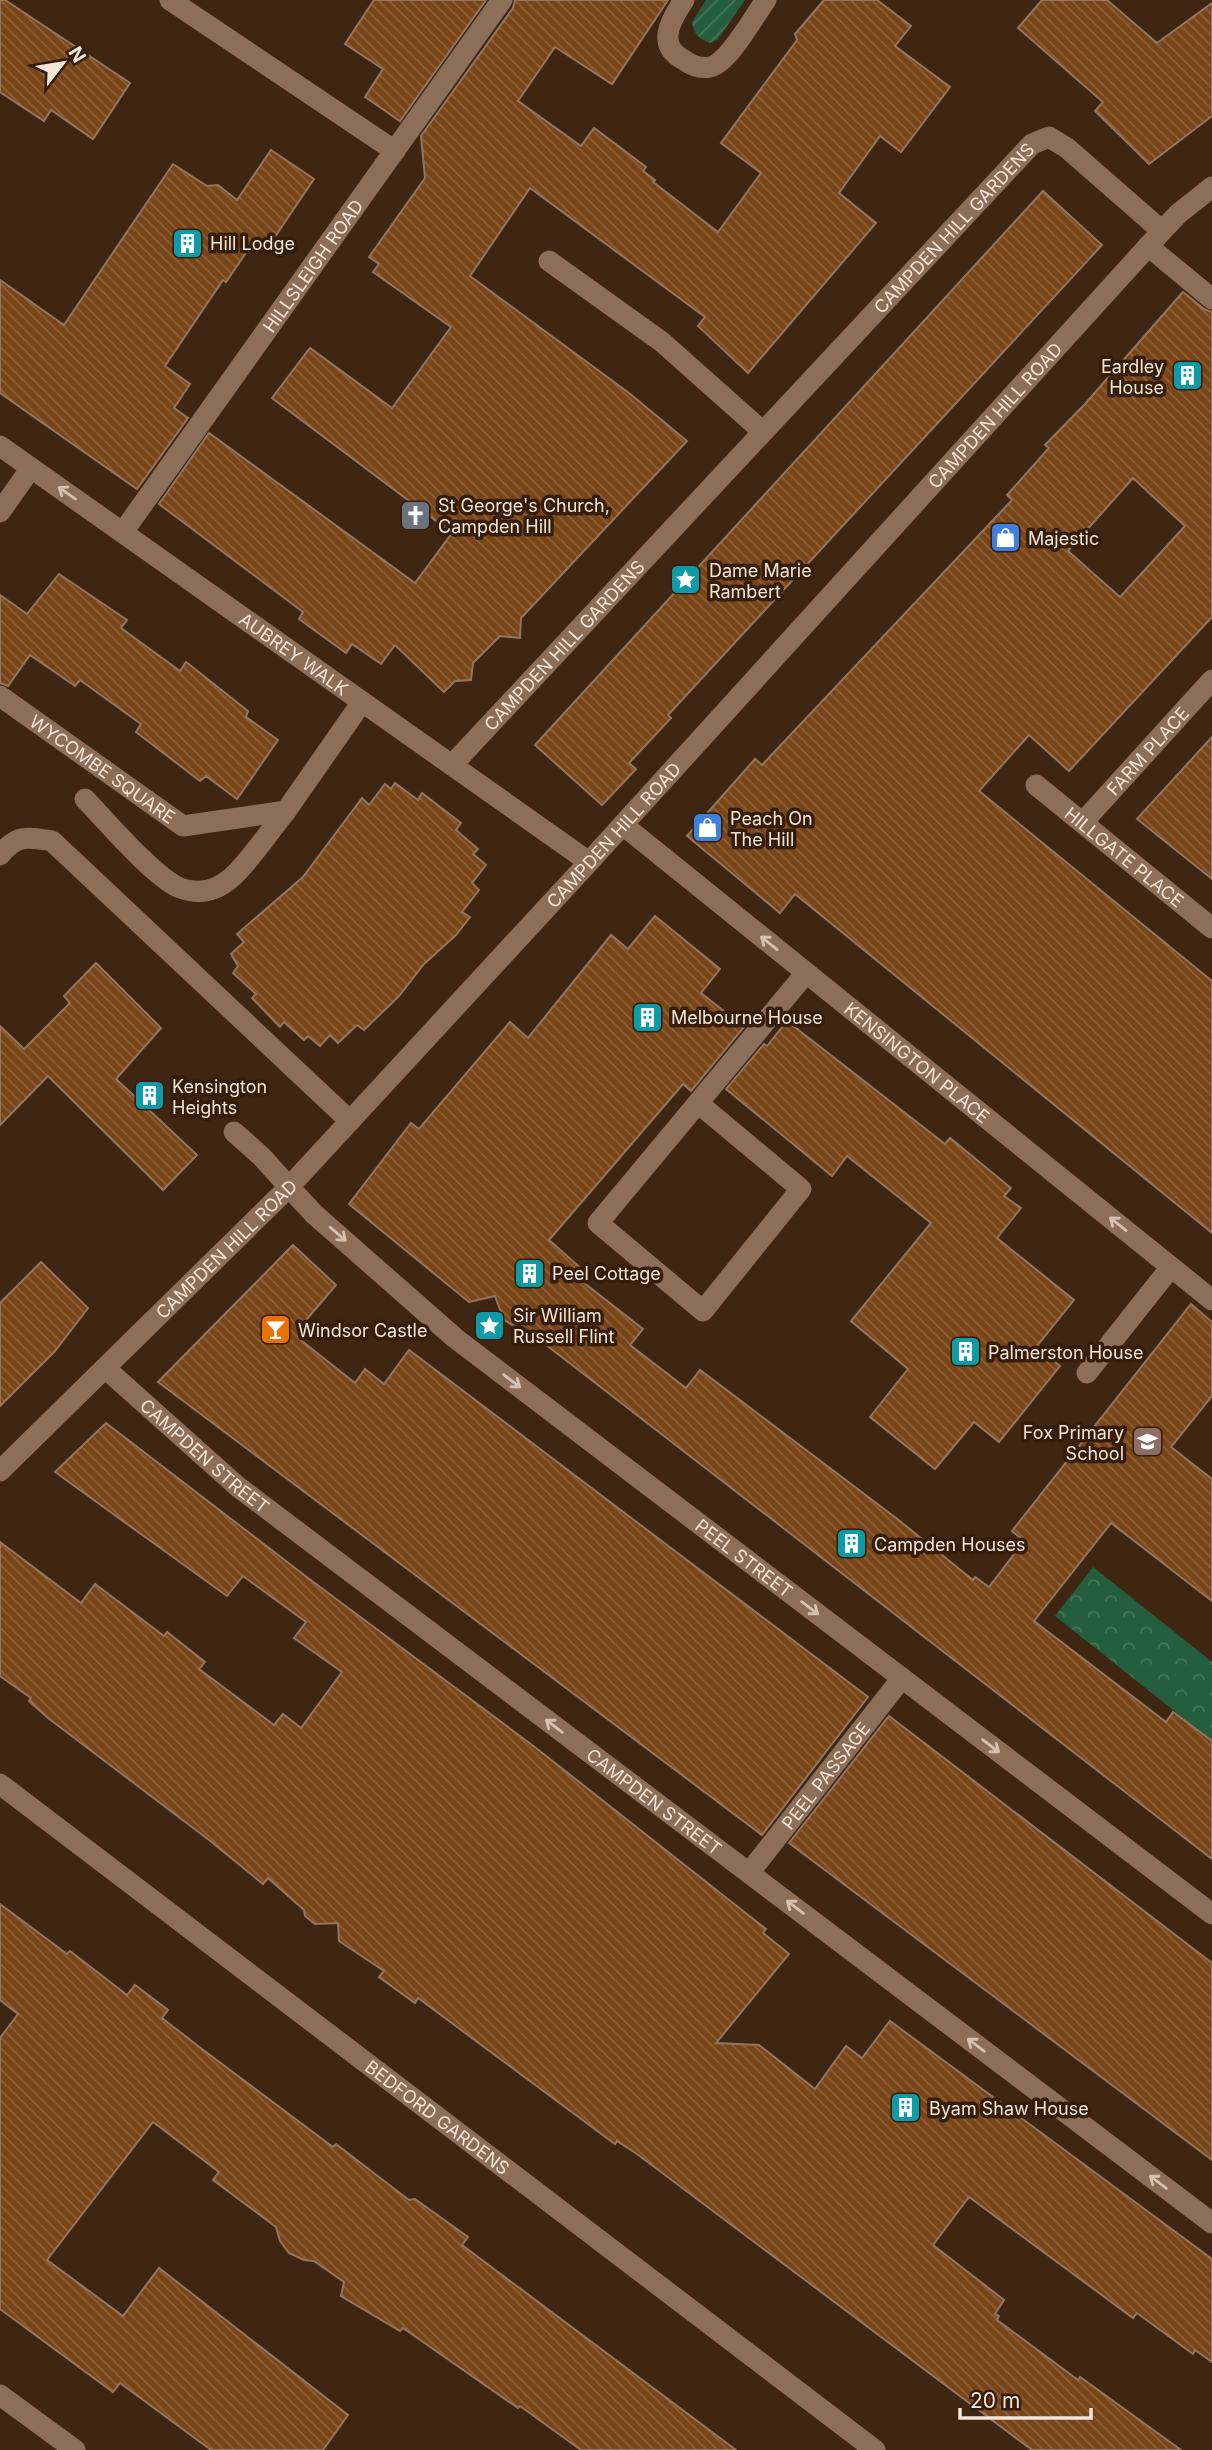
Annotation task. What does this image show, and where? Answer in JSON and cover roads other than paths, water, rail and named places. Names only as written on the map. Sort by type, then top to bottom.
[{"type":"street","points":[[170,0],[396,151]]},
{"type":"street","name":"HILLSLEIGH ROAD","points":[[123,532],[502,0]]},
{"type":"street","points":[[684,0],[667,31],[667,44],[675,55],[694,66],[710,67],[724,59],[766,0]]},
{"type":"street","name":"CAMPDEN HILL GARDENS","points":[[452,765],[1032,144],[1049,137],[1067,148],[1155,239]]},
{"type":"street","name":"CAMPDEN HILL ROAD","points":[[0,1471],[289,1187],[623,825],[1178,214],[1212,187]]},
{"type":"street","points":[[1155,239],[1212,299]]},
{"type":"street","points":[[549,261],[662,342],[762,431]]},
{"type":"street","name":"AUBREY WALK","points":[[0,446],[589,862]]},
{"type":"street","points":[[0,512],[31,468]]},
{"type":"street","name":"FARM PLACE","points":[[1083,822],[1212,680]]},
{"type":"street","name":"WYCOMBE SQUARE","points":[[0,696],[183,826],[286,811]]},
{"type":"street","points":[[85,799],[156,870],[179,887],[201,892],[215,890],[233,877],[286,811],[362,702]]},
{"type":"street","name":"HILLGATE PLACE","points":[[1036,785],[1212,928]]},
{"type":"street","name":"KENSINGTON PLACE","points":[[623,825],[1212,1300]]},
{"type":"street","points":[[0,855],[10,843],[26,837],[52,841],[350,1121]]},
{"type":"street","points":[[698,1102],[801,1189],[703,1311],[598,1223],[698,1102],[806,973]]},
{"type":"street","name":"PEEL STREET","points":[[234,1132],[262,1157],[314,1214],[455,1338],[1212,1914]]},
{"type":"street","points":[[1087,1373],[1171,1267]]},
{"type":"street","name":"CAMPDEN STREET","points":[[106,1368],[237,1486],[1212,2223]]},
{"type":"street","name":"PEEL PASSAGE","points":[[749,1873],[902,1678]]},
{"type":"street","name":"BEDFORD GARDENS","points":[[0,1784],[875,2450]]},
{"type":"street","points":[[0,2395],[75,2450]]},
{"type":"place","name":"Hill Lodge","points":[[187,243]]},
{"type":"place","name":"Eardley House","points":[[1187,376]]},
{"type":"place","name":"St George's Church, Campden Hill","points":[[415,515]]},
{"type":"place","name":"Majestic","points":[[1005,538]]},
{"type":"place","name":"Dame Marie Rambert","points":[[686,580]]},
{"type":"place","name":"Peach On The Hill","points":[[707,828]]},
{"type":"place","name":"Melbourne House","points":[[648,1017]]},
{"type":"place","name":"Kensington Heights","points":[[149,1096]]},
{"type":"place","name":"Peel Cottage","points":[[529,1273]]},
{"type":"place","name":"Sir William Russell Flint","points":[[490,1325]]},
{"type":"place","name":"Windsor Castle","points":[[275,1330]]},
{"type":"place","name":"Palmerston House","points":[[965,1352]]},
{"type":"place","name":"Fox Primary School","points":[[1147,1442]]},
{"type":"place","name":"Campden Houses","points":[[851,1544]]},
{"type":"place","name":"Byam Shaw House","points":[[906,2108]]}]
